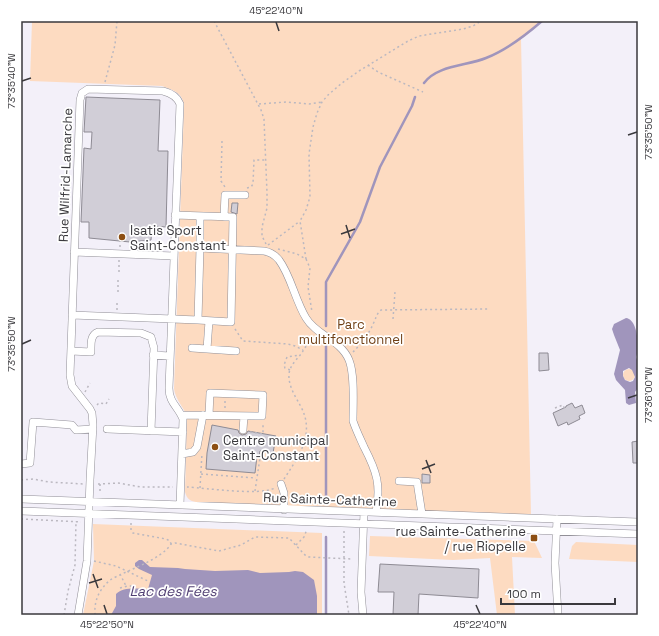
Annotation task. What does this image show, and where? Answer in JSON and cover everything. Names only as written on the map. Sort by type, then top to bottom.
[{"type":"street","name":"Rue Wilfrid-Lamarche","points":[[78,615],[87,561],[93,430],[92,413],[87,403],[75,390],[71,382],[71,352],[80,98],[82,92],[88,89],[163,91],[172,94],[179,101],[181,108],[175,215],[169,396],[170,400],[182,415]]},
{"type":"street","points":[[224,217],[225,195],[243,192]]},
{"type":"street","points":[[72,315],[231,322],[233,217],[175,215]]},
{"type":"street","points":[[198,320],[200,216]]},
{"type":"street","points":[[200,248],[271,252],[279,259],[306,319],[311,325],[336,343],[347,356],[352,370],[353,421],[371,460],[378,480],[376,512]]},
{"type":"street","points":[[74,252],[174,256]]},
{"type":"street","points":[[207,349],[209,321]]},
{"type":"street","points":[[71,352],[91,352],[92,337],[96,332],[141,333],[151,337],[154,344],[151,431]]},
{"type":"street","points":[[192,348],[236,351]]},
{"type":"street","points":[[153,355],[170,356]]},
{"type":"street","points":[[180,505],[182,454],[183,432],[182,415],[206,415],[262,416],[263,395],[210,393],[206,415],[197,447],[193,452],[182,454]]},
{"type":"street","points":[[244,416],[246,431]]},
{"type":"street","points":[[21,464],[30,463],[33,422],[72,424],[76,430],[93,430]]},
{"type":"street","points":[[107,429],[183,432]]},
{"type":"street","points":[[398,481],[417,482],[422,514]]},
{"type":"street","points":[[281,484],[284,493],[284,510]]},
{"type":"street","name":"Rue Sainte-Catherine","points":[[21,499],[638,522]]},
{"type":"street","name":"Rue Sainte-Catherine","points":[[21,511],[638,534]]},
{"type":"street","points":[[363,615],[361,592],[364,512]]},
{"type":"street","points":[[557,519],[556,586],[558,615]]},
{"type":"path","points":[[105,84],[115,45],[117,21]]},
{"type":"path","points":[[214,21],[258,104],[264,119],[267,208],[262,227],[262,236],[268,246],[300,220],[306,210],[310,197],[310,144],[317,113],[322,102],[342,83],[368,65],[408,41],[419,36],[463,29],[473,26],[481,21]]},
{"type":"path","points":[[368,65],[378,72],[423,92]]},
{"type":"path","points":[[258,104],[286,102],[309,104],[322,102]]},
{"type":"path","points":[[222,141],[221,181],[226,188]]},
{"type":"path","points":[[243,192],[253,184],[254,160],[266,160]]},
{"type":"path","points":[[300,220],[306,259],[310,268],[308,287],[312,317]]},
{"type":"path","points":[[120,241],[120,247]]},
{"type":"path","points":[[275,248],[297,254],[306,259]]},
{"type":"path","points":[[119,260],[119,272]]},
{"type":"path","points":[[118,280],[118,292]]},
{"type":"path","points":[[393,318],[395,292]]},
{"type":"path","points":[[117,313],[118,300]]},
{"type":"path","points":[[347,356],[354,351],[362,341],[373,324],[378,312],[381,310],[490,309]]},
{"type":"path","points":[[231,322],[242,341],[288,344],[303,351]]},
{"type":"path","points":[[281,484],[300,454],[305,441],[306,433],[304,414],[291,388],[289,379],[290,370],[308,342],[310,332]]},
{"type":"path","points":[[281,360],[285,360],[290,356],[300,355]]},
{"type":"path","points":[[285,360],[285,368],[290,370]]},
{"type":"path","points":[[85,392],[90,383]]},
{"type":"path","points":[[225,412],[226,397]]},
{"type":"path","points":[[96,405],[99,403],[106,404],[109,399]]},
{"type":"path","points":[[555,408],[563,405],[565,410]]},
{"type":"path","points":[[246,431],[263,434],[263,420]]},
{"type":"path","points":[[255,491],[261,451]]},
{"type":"path","points":[[200,488],[202,453]]},
{"type":"path","points":[[201,474],[256,478]]},
{"type":"path","points":[[21,480],[33,479],[49,482],[83,484]]},
{"type":"path","points":[[96,484],[118,483],[142,487],[176,487]]},
{"type":"path","points":[[100,484],[100,496]]},
{"type":"path","name":"Rue Sainte-Catherine","points":[[185,487],[255,491],[270,490],[281,484]]},
{"type":"path","points":[[21,519],[83,522]]},
{"type":"path","points":[[64,615],[68,591],[75,565],[76,521]]},
{"type":"path","points":[[131,523],[131,530],[133,533],[166,539],[170,541],[171,544]]},
{"type":"path","points":[[296,545],[304,537],[307,529]]},
{"type":"path","points":[[344,531],[344,583],[349,615]]},
{"type":"path","points":[[95,615],[96,599],[110,580],[155,557],[171,544],[175,543],[219,551],[242,545],[255,537],[289,538],[305,555],[309,557],[352,559]]},
{"type":"path","points":[[94,561],[116,566],[150,582]]},
{"type":"path","points":[[120,574],[126,586]]},
{"type":"path","points":[[120,588],[135,586]]},
{"type":"green space","name":"Parc multifonctionnel","points":[[32,21],[543,21],[521,39],[531,515],[196,502],[189,499],[185,492],[187,417],[176,397],[174,389],[184,102],[180,95],[162,86],[30,81]]},
{"type":"green space","points":[[631,369],[634,370],[634,380],[627,381],[624,380],[623,373],[624,370]]},
{"type":"green space","points":[[93,524],[322,533],[322,615],[83,615],[94,561]]},
{"type":"green space","points":[[370,536],[534,541],[542,558],[512,557],[515,615],[497,615],[490,558],[453,560],[369,556]]},
{"type":"green space","points":[[576,542],[638,545],[638,562],[569,559],[572,546]]},
{"type":"water","points":[[626,318],[633,323],[637,335],[638,348],[636,357],[638,363],[638,388],[635,392],[636,403],[629,405],[626,403],[625,390],[616,380],[614,374],[620,350],[612,329],[614,324]],"holes":[[[629,368],[632,370],[635,377],[633,381],[630,382],[625,380],[623,371]]]},
{"type":"water","name":"Lac des Fées","points":[[142,560],[150,567],[215,571],[248,570],[260,573],[303,572],[314,580],[317,596],[317,615],[111,615],[116,606],[116,594],[119,591],[131,588],[148,589],[152,575],[135,566],[135,563]]},
{"type":"building","points":[[86,97],[160,100],[158,151],[168,151],[166,227],[152,226],[151,240],[130,242],[89,238],[89,222],[81,222],[84,148],[91,149],[92,132],[84,132]]},
{"type":"building","points":[[232,203],[238,203],[237,214],[231,212]]},
{"type":"building","points":[[539,353],[548,353],[549,370],[539,371]]},
{"type":"building","points":[[572,403],[575,408],[582,405],[585,413],[579,416],[580,419],[568,425],[567,422],[558,426],[553,413]]},
{"type":"building","points":[[212,425],[238,430],[242,435],[246,434],[248,431],[276,436],[273,453],[260,451],[259,457],[257,456],[255,473],[206,469]]},
{"type":"building","points":[[638,441],[638,463],[633,463],[632,442]]},
{"type":"building","points":[[422,474],[430,475],[430,483],[422,483]]},
{"type":"building","points":[[380,564],[479,569],[478,598],[419,594],[418,615],[393,615],[394,592],[378,592]]},
{"type":"waterway","points":[[424,83],[430,77],[444,69],[478,61],[501,51],[523,37],[542,21]]},
{"type":"waterway","points":[[326,326],[326,282],[360,222],[380,167],[412,106],[415,97]]},
{"type":"waterway","points":[[326,343],[326,498]]},
{"type":"waterway","points":[[326,537],[326,615]]},
{"type":"place","name":"Isatis Sport Saint-Constant","points":[[122,237]]},
{"type":"place","name":"Centre municipal Saint-Constant","points":[[215,447]]},
{"type":"place","name":"rue Sainte-Catherine / rue Riopelle","points":[[534,538]]}]
